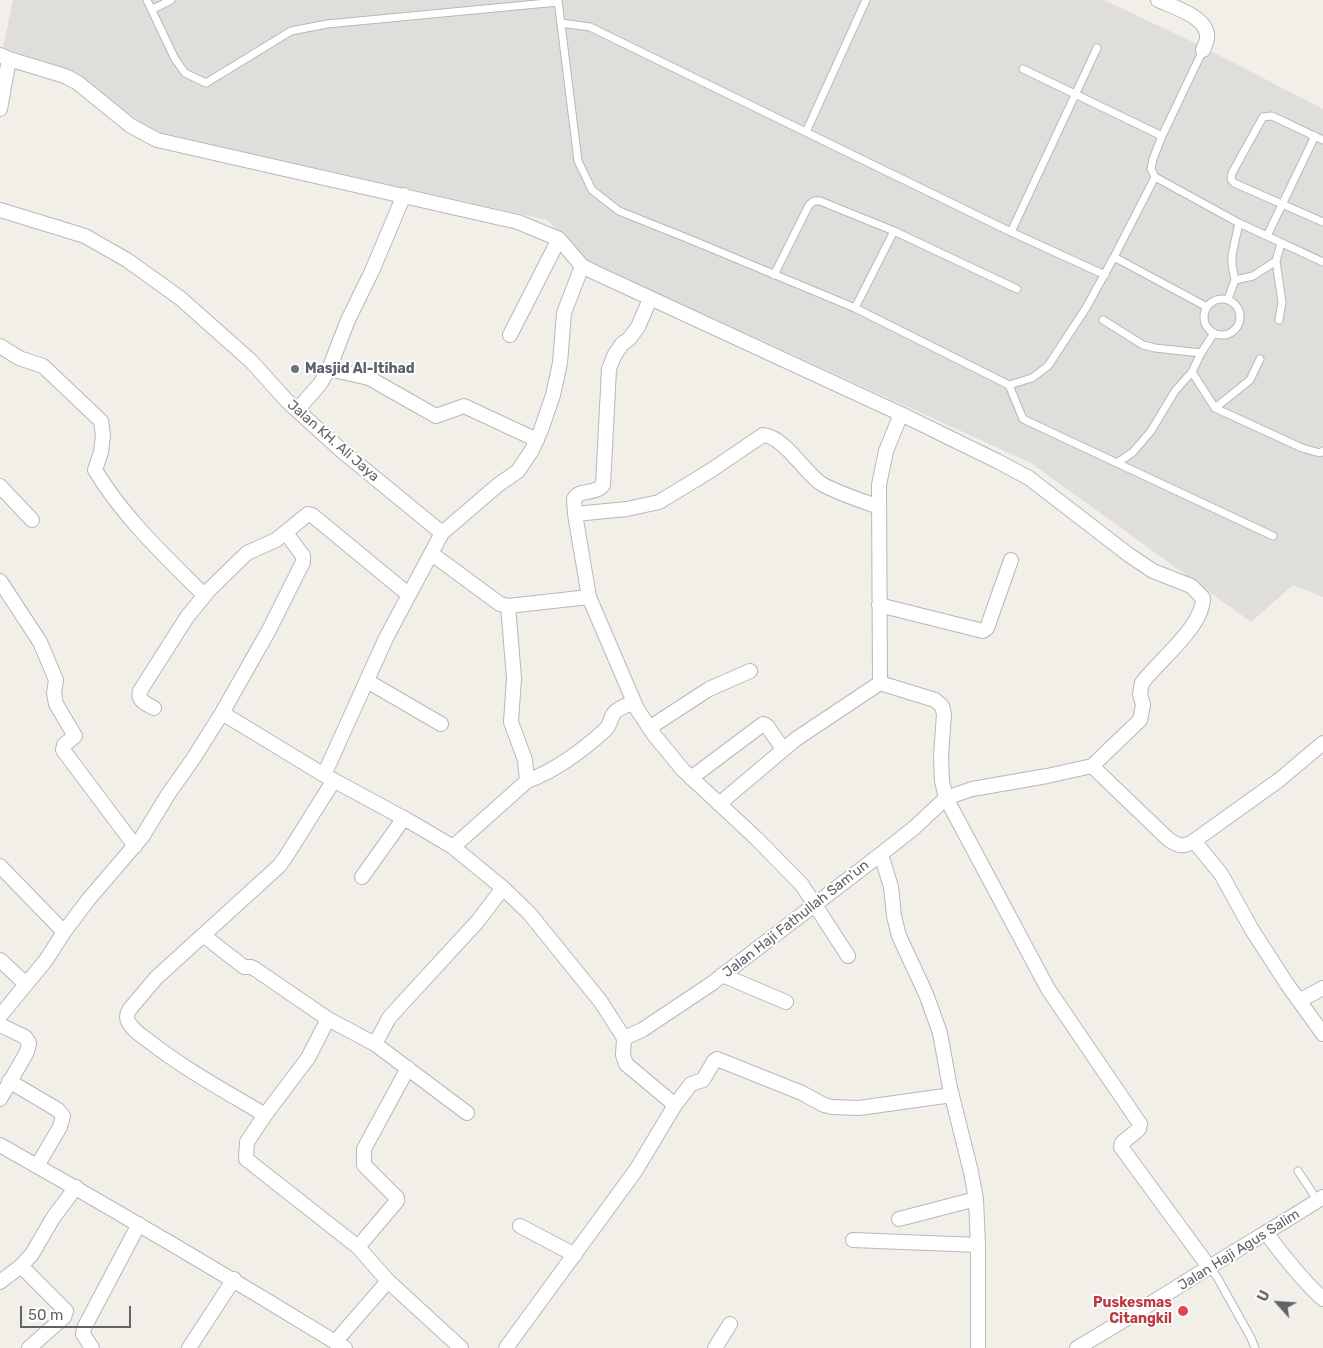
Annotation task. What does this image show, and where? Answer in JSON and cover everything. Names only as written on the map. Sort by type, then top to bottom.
[{"type":"street","points":[[1158,0],[1195,16],[1203,26],[1207,37],[1203,50]]},
{"type":"street","points":[[0,109],[4,57],[65,76],[78,82],[132,126],[158,140],[518,222],[559,238],[582,266],[901,414],[1029,478],[1153,571],[1191,586],[1203,598],[1203,606],[1189,630],[1142,683],[1140,694],[1143,705],[1140,720],[1092,766],[972,789],[946,798],[881,854]]},
{"type":"street","points":[[297,410],[320,384],[329,369],[348,320],[372,271],[404,195]]},
{"type":"street","name":"Jalan KH. Ali Jaya","points":[[0,210],[85,236],[127,260],[189,306],[251,361],[277,391],[297,410],[442,533]]},
{"type":"street","points":[[510,335],[559,238]]},
{"type":"street","points":[[265,1114],[173,1060],[140,1035],[127,1019],[129,1010],[156,978],[285,858],[329,778],[367,681],[442,533],[498,485],[518,471],[537,440],[546,416],[558,370],[564,313],[582,266]]},
{"type":"street","points":[[650,299],[638,327],[629,339],[622,344],[609,368],[603,484],[598,490],[578,494],[574,499],[589,597],[634,702],[650,728],[691,778],[757,839],[802,885],[848,956]]},
{"type":"street","points":[[0,346],[19,358],[43,366],[100,420],[103,435],[100,452],[94,468],[96,473],[122,508],[152,542],[204,595]]},
{"type":"street","points":[[329,369],[369,378],[436,416],[464,406],[537,440]]},
{"type":"street","points":[[880,683],[879,484],[886,452],[901,414]]},
{"type":"street","points":[[575,514],[627,509],[658,502],[710,471],[763,435],[772,438],[794,455],[820,483],[879,507]]},
{"type":"street","points":[[0,486],[32,520]]},
{"type":"street","points":[[154,708],[142,702],[140,691],[182,624],[204,595],[247,553],[276,540],[308,514],[312,515],[409,595]]},
{"type":"street","points":[[0,1016],[46,960],[88,900],[142,837],[222,713],[269,630],[303,562],[303,556],[286,533]]},
{"type":"street","points":[[432,554],[500,604],[508,606],[589,597]]},
{"type":"street","points":[[879,605],[983,631],[987,628],[1011,560]]},
{"type":"street","points":[[0,581],[37,636],[55,678],[54,693],[56,704],[75,736],[64,745],[65,754],[135,846]]},
{"type":"street","points":[[508,606],[514,678],[511,722],[526,760],[527,781]]},
{"type":"street","points":[[650,728],[709,689],[750,671]]},
{"type":"street","points":[[367,681],[441,724]]},
{"type":"street","points":[[719,804],[783,749],[841,707],[880,683],[935,700],[942,706],[944,714],[941,756],[942,781],[946,798],[1048,989],[1140,1124],[1140,1129],[1122,1143],[1121,1147],[1209,1267]]},
{"type":"street","points":[[453,847],[527,781],[542,776],[562,764],[607,728],[615,712],[634,702]]},
{"type":"street","points":[[222,713],[329,778],[404,818],[453,847],[503,888],[529,913],[601,1002],[624,1038],[623,1056],[626,1064],[676,1105]]},
{"type":"street","points":[[691,778],[763,724],[767,726],[783,749]]},
{"type":"street","points":[[1092,766],[1168,839],[1182,846],[1194,841],[1279,780],[1323,743]]},
{"type":"street","points":[[362,877],[404,818]]},
{"type":"street","points":[[1194,841],[1221,874],[1252,930],[1323,1034]]},
{"type":"street","name":"Jalan Haji Fathullah Sam'un","points":[[624,1038],[642,1030],[722,975],[881,854],[892,887],[894,916],[899,936],[926,994],[940,1033],[952,1094],[971,1172],[976,1199],[978,1244],[978,1348]]},
{"type":"street","points":[[0,866],[64,932]]},
{"type":"street","points":[[375,1044],[389,1018],[478,922],[503,888]]},
{"type":"street","points":[[203,935],[241,965],[255,969],[328,1019],[375,1044],[467,1113]]},
{"type":"street","points":[[0,960],[26,984]]},
{"type":"street","points":[[722,975],[786,1002]]},
{"type":"street","points":[[1299,1001],[1323,988]]},
{"type":"street","points":[[328,1019],[308,1058],[265,1114],[247,1142],[246,1158],[358,1247],[388,1282],[461,1348]]},
{"type":"street","points":[[0,1025],[24,1037],[28,1043],[27,1052],[0,1099]]},
{"type":"street","points":[[506,1348],[576,1255],[636,1170],[691,1084],[702,1080],[717,1059],[832,1107],[859,1108],[952,1094]]},
{"type":"street","points":[[358,1247],[397,1201],[397,1198],[364,1165],[363,1157],[364,1149],[408,1068]]},
{"type":"street","points":[[10,1081],[58,1110],[63,1116],[60,1127],[37,1166]]},
{"type":"street","points":[[0,1145],[234,1279],[340,1345],[388,1282]]},
{"type":"street","points":[[0,1282],[21,1266],[32,1254],[53,1218],[76,1187]]},
{"type":"street","points":[[899,1219],[976,1199]]},
{"type":"street","name":"Jalan Haji Agus Salim","points":[[1077,1348],[1137,1314],[1320,1199]]},
{"type":"street","points":[[92,1348],[83,1334],[84,1328],[139,1224]]},
{"type":"street","points":[[520,1226],[576,1255]]},
{"type":"street","points":[[1266,1234],[1286,1261],[1308,1286],[1323,1299]]},
{"type":"street","points":[[853,1240],[978,1244]]},
{"type":"street","points":[[21,1266],[66,1311],[64,1317],[44,1343],[29,1348]]},
{"type":"street","points":[[189,1348],[234,1279]]},
{"type":"street","points":[[715,1348],[730,1324]]},
{"type":"lane","points":[[148,0],[175,59],[184,73],[206,83],[291,31],[327,24],[558,1],[578,161],[592,190],[619,212],[855,308],[1009,385],[1023,419],[1273,536]]},
{"type":"lane","points":[[153,9],[171,0]]},
{"type":"lane","points":[[806,132],[866,0]]},
{"type":"lane","points":[[561,23],[590,28],[1105,275]]},
{"type":"lane","points":[[1012,232],[1096,48]]},
{"type":"lane","points":[[1203,50],[1153,159],[1151,169],[1155,177],[1239,224],[1323,262]]},
{"type":"lane","points":[[1023,69],[1162,136]]},
{"type":"lane","points":[[1323,140],[1272,116],[1262,117],[1232,173],[1231,179],[1283,205],[1323,222]]},
{"type":"lane","points":[[1267,236],[1315,136]]},
{"type":"lane","points":[[1009,385],[1032,378],[1048,366],[1105,275],[1155,177]]},
{"type":"lane","points":[[774,275],[809,205],[814,201],[820,201],[894,231],[1017,289]]},
{"type":"lane","points":[[1228,299],[1235,280],[1232,255],[1239,224]]},
{"type":"lane","points":[[855,308],[894,231]]},
{"type":"lane","points":[[1279,320],[1282,302],[1276,261],[1280,243]]},
{"type":"lane","points":[[1114,257],[1207,307]]},
{"type":"lane","points":[[1235,280],[1253,276],[1276,261]]},
{"type":"lane","points":[[1220,299],[1228,299],[1239,309],[1240,324],[1229,335],[1221,336],[1214,334],[1204,322],[1204,314],[1207,307],[1220,299]]},
{"type":"lane","points":[[1103,320],[1143,345],[1201,353]]},
{"type":"lane","points":[[1117,463],[1133,452],[1151,430],[1175,391],[1192,372],[1201,353],[1214,334]]},
{"type":"lane","points":[[1215,408],[1250,380],[1260,359]]},
{"type":"lane","points":[[1192,372],[1215,408],[1302,448],[1320,453],[1323,451]]},
{"type":"lane","points":[[1298,1171],[1320,1199]]},
{"type":"lane","points":[[1209,1267],[1252,1338],[1255,1348]]},
{"type":"shaded area","points":[[13,0],[1104,0],[1195,43],[1323,109],[1323,597],[1293,585],[1251,622],[1031,463],[587,261],[547,220],[161,133],[144,125],[71,70],[3,48]]},
{"type":"place","name":"Masjid Al-Itihad","points":[[295,369]]},
{"type":"place","name":"Puskesmas Citangkil","points":[[1183,1311]]}]
